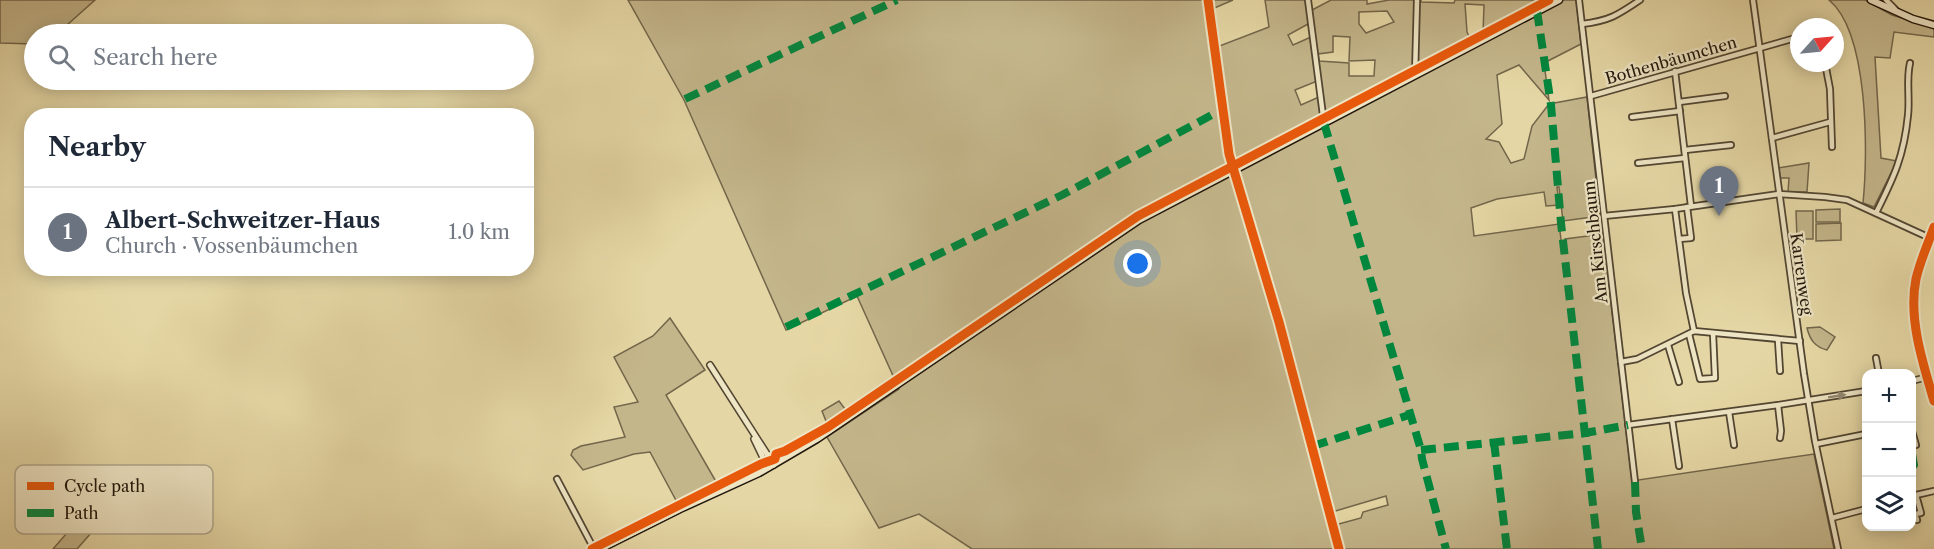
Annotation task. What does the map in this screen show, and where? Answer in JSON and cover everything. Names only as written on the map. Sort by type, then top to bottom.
[{"type":"main road","points":[[600,549],[790,456],[845,421],[1131,225],[1559,0]]},
{"type":"main road","points":[[1877,1],[1904,15],[1934,25]]},
{"type":"main road","points":[[1934,227],[1916,280],[1914,299],[1917,328],[1934,401]]},
{"type":"street","points":[[1308,0],[1324,123]]},
{"type":"street","points":[[1415,75],[1417,0]]},
{"type":"street","name":"Am Kirschbaum","points":[[1579,0],[1635,482]]},
{"type":"street","points":[[1582,24],[1602,22],[1616,16],[1640,0]]},
{"type":"street","name":"Karrenweg","points":[[1753,0],[1808,400],[1838,549]]},
{"type":"street","points":[[1886,0],[1904,15]]},
{"type":"street","name":"Bothenbäumchen","points":[[1591,96],[1790,39]]},
{"type":"street","points":[[1876,213],[1903,152],[1909,113],[1907,76],[1910,63]]},
{"type":"street","points":[[1675,71],[1686,158],[1691,238],[1679,239]]},
{"type":"street","points":[[1827,72],[1832,147]]},
{"type":"street","points":[[1679,102],[1725,96]]},
{"type":"street","points":[[1632,117],[1680,111]]},
{"type":"street","points":[[1772,138],[1830,122]]},
{"type":"street","points":[[1685,150],[1731,145]]},
{"type":"street","points":[[1638,163],[1686,158]]},
{"type":"street","points":[[1604,216],[1675,209],[1779,194],[1838,198],[1930,238]]},
{"type":"street","points":[[1675,209],[1691,333],[1700,379],[1715,378],[1713,333]]},
{"type":"street","points":[[1621,362],[1637,359],[1691,333],[1800,341]]},
{"type":"street","points":[[1778,340],[1780,371]]},
{"type":"street","points":[[1668,345],[1679,382]]},
{"type":"street","points":[[1876,358],[1878,369]]},
{"type":"street","points":[[710,364],[771,467]]},
{"type":"street","points":[[1916,380],[1927,377]]},
{"type":"street","points":[[1628,425],[1862,392]]},
{"type":"street","points":[[1778,405],[1780,438]]},
{"type":"street","points":[[1729,412],[1734,446]]},
{"type":"street","points":[[1672,420],[1679,466]]},
{"type":"street","points":[[751,432],[769,455],[771,467]]},
{"type":"street","points":[[1816,444],[1862,435]]},
{"type":"street","points":[[769,455],[790,456]]},
{"type":"street","points":[[557,479],[594,549]]},
{"type":"street","points":[[1917,520],[1915,514],[1921,513],[1916,495],[1934,491]]},
{"type":"street","points":[[1832,518],[1862,510]]},
{"type":"shaded area","points":[[0,0],[95,0],[68,24],[24,24],[24,44],[0,43]]},
{"type":"shaded area","points":[[628,0],[1233,0],[1212,9],[1217,47],[1269,27],[1265,0],[1310,0],[1312,10],[1331,0],[1367,0],[1367,4],[1389,0],[1454,3],[1455,0],[1576,0],[1581,44],[1544,63],[1549,100],[1519,65],[1497,75],[1502,124],[1486,139],[1499,142],[1511,163],[1524,159],[1532,126],[1549,104],[1587,97],[1600,216],[1563,221],[1559,187],[1557,187],[1559,205],[1546,206],[1544,192],[1497,199],[1471,208],[1474,236],[1559,224],[1562,247],[1566,247],[1565,239],[1603,234],[1632,481],[1814,454],[1834,549],[972,549],[919,514],[879,528],[827,437],[899,389],[857,296],[786,330],[684,100]],"holes":[[[1465,4],[1484,5],[1483,34],[1471,40],[1467,32]],[[1387,11],[1394,22],[1366,33],[1359,24],[1359,12]],[[1308,24],[1311,37],[1293,45],[1288,35]],[[1333,36],[1350,37],[1349,61],[1375,60],[1374,76],[1349,76],[1349,63],[1319,61],[1318,54],[1333,52]],[[1317,81],[1319,97],[1301,105],[1295,90]],[[1386,496],[1388,505],[1363,512],[1361,518],[1335,525],[1332,512]]]},
{"type":"shaded area","points":[[1829,0],[1865,0],[1892,15],[1934,28],[1934,37],[1894,32],[1890,58],[1875,57],[1881,158],[1897,161],[1874,207],[1863,203],[1865,126],[1863,96],[1852,39],[1842,16]]},
{"type":"shaded area","points":[[1809,163],[1807,192],[1788,192],[1789,178],[1780,178],[1778,168]]},
{"type":"shaded area","points":[[1840,209],[1840,222],[1816,222],[1816,210]]},
{"type":"shaded area","points":[[1796,211],[1813,211],[1813,239],[1797,239]]},
{"type":"shaded area","points":[[1841,223],[1841,240],[1816,241],[1816,224]]},
{"type":"shaded area","points":[[670,318],[705,370],[666,395],[718,485],[678,504],[650,452],[634,454],[583,470],[571,455],[573,450],[581,446],[625,437],[614,407],[638,402],[614,357],[653,336]]},
{"type":"shaded area","points":[[1820,327],[1835,337],[1827,350],[1814,342],[1807,328]]},
{"type":"shaded area","points":[[839,401],[848,413],[828,426],[822,411]]},
{"type":"shaded area","points":[[66,534],[90,534],[77,549],[53,549]]},
{"type":"marked path","points":[[685,99],[897,0]]},
{"type":"marked path","points":[[1537,11],[1551,105],[1561,223],[1598,549]]},
{"type":"marked path","points":[[786,327],[1062,195],[1223,109]]},
{"type":"marked path","points":[[1324,123],[1421,450],[1446,549]]},
{"type":"marked path","points":[[1313,446],[1409,415]]},
{"type":"marked path","points":[[1421,450],[1585,433],[1628,425]]},
{"type":"marked path","points":[[1494,442],[1507,549]]},
{"type":"marked path","points":[[1635,482],[1636,512],[1642,549]]},
{"type":"cycle path","points":[[1208,0],[1229,154],[1279,322],[1339,549]]},
{"type":"cycle path","points":[[592,549],[775,459],[776,454],[828,427],[1138,216],[1549,0]]},
{"type":"cycle path","points":[[1934,227],[1916,279],[1914,294],[1915,325],[1934,401]]},
{"type":"place","name":"Albert-Schweitzer-Haus","points":[[1719,216]]}]
